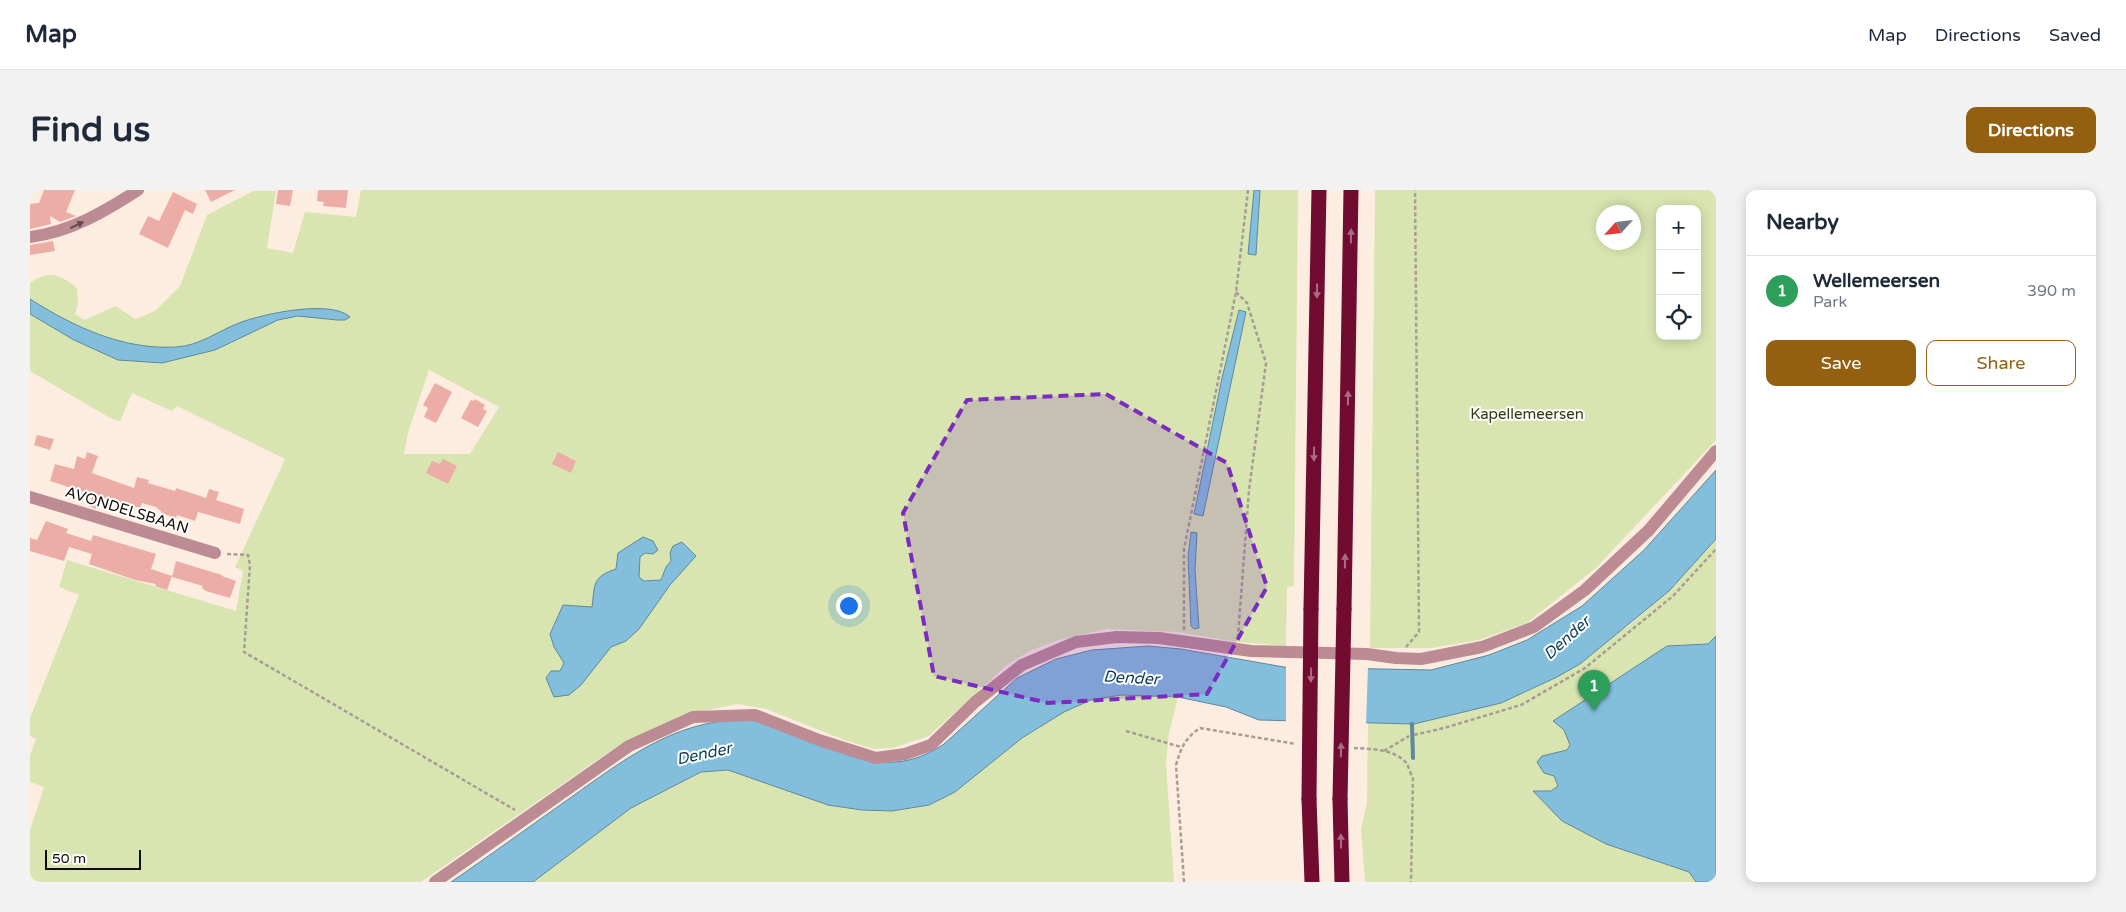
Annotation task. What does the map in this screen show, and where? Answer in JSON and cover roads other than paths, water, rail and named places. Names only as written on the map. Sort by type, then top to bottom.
[{"type":"highway","points":[[1312,882],[1309,799],[1319,190]]},
{"type":"highway","points":[[1342,882],[1340,799],[1351,190]]},
{"type":"street","points":[[30,237],[51,234],[77,225],[138,190]]},
{"type":"street","points":[[435,882],[629,746],[693,717],[755,715],[819,740],[876,758],[905,754],[931,745],[976,702],[1022,665],[1076,642],[1117,637],[1184,641],[1251,651],[1367,654],[1421,659],[1482,647],[1534,627],[1585,590],[1649,530],[1716,451]]},
{"type":"street","name":"AVONDELSBAAN","points":[[30,498],[215,553]]},
{"type":"water","points":[[1254,190],[1260,190],[1256,255],[1248,254]]},
{"type":"water","points":[[30,299],[64,319],[100,335],[118,341],[156,347],[176,347],[193,344],[239,323],[279,312],[328,309],[341,312],[350,317],[345,320],[337,320],[298,316],[278,320],[215,350],[162,363],[118,360],[74,340],[30,314]]},
{"type":"water","points":[[1239,310],[1246,312],[1203,516],[1194,514],[1222,378]]},
{"type":"water","name":"Dender","points":[[1716,470],[1716,539],[1669,591],[1580,664],[1501,703],[1414,724],[1259,720],[1226,707],[1178,697],[1121,695],[1091,700],[1064,712],[1022,738],[955,792],[929,805],[892,811],[862,810],[828,805],[728,770],[701,772],[631,808],[533,882],[451,882],[635,754],[674,734],[716,722],[762,721],[852,756],[874,761],[897,762],[920,757],[944,744],[1017,678],[1056,659],[1092,650],[1148,646],[1181,649],[1284,667],[1431,670],[1489,655],[1527,640],[1582,606],[1644,550]]},
{"type":"water","points":[[1191,532],[1197,533],[1195,570],[1199,628],[1194,629],[1191,626],[1188,557]]},
{"type":"water","points":[[643,537],[653,541],[658,550],[653,554],[645,553],[640,557],[639,577],[644,581],[661,580],[666,567],[671,561],[670,553],[673,546],[682,542],[696,556],[670,585],[639,629],[626,641],[611,647],[581,685],[569,695],[554,697],[546,678],[551,671],[560,671],[564,663],[554,647],[550,634],[563,605],[592,607],[596,582],[603,575],[616,569],[618,553]]},
{"type":"water","points":[[1716,636],[1716,882],[1696,882],[1689,872],[1606,844],[1562,821],[1533,791],[1551,791],[1558,786],[1554,776],[1544,773],[1537,762],[1542,756],[1567,750],[1570,745],[1564,730],[1553,721],[1667,646],[1708,644]]},
{"type":"waterway","points":[[1412,724],[1413,758]]},
{"type":"place","name":"Wellemeersen","points":[[1594,711]]},
{"type":"park label","name":"Kapellemeersen","points":[[1527,414]]}]
